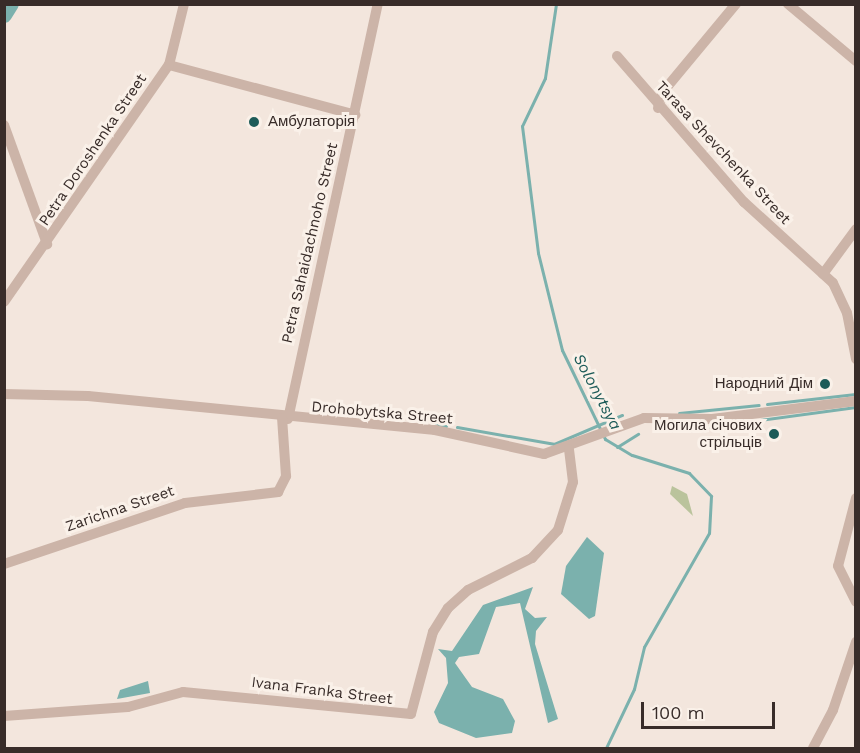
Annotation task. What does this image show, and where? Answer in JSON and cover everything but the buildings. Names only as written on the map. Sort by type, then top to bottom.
[{"type":"street","name":"Petra Doroshenka Street","points":[[4,302],[47,244],[169,65],[184,4]]},
{"type":"street","name":"Petra Sahaidachnoho Street","points":[[285,418],[355,115],[378,4]]},
{"type":"street","points":[[658,108],[662,93],[736,4]]},
{"type":"street","points":[[788,4],[855,60]]},
{"type":"street","name":"Tarasa Shevchenka Street","points":[[617,56],[658,108],[744,201],[823,273],[843,302],[855,359]]},
{"type":"street","points":[[169,65],[355,115]]},
{"type":"street","points":[[4,125],[47,244]]},
{"type":"street","points":[[823,273],[855,229]]},
{"type":"street","name":"Drohobytska Street","points":[[4,394],[88,396],[285,418],[435,430],[531,453],[569,449],[631,421],[712,419],[855,401]]},
{"type":"street","name":"Zarichna Street","points":[[4,564],[185,502],[278,492],[286,476],[285,418]]},
{"type":"street","name":"Ivana Franka Street","points":[[4,716],[128,707],[183,692],[411,714],[431,639],[448,608],[468,590],[532,558],[558,530],[573,482],[569,449]]},
{"type":"street","points":[[855,498],[838,566],[855,602]]},
{"type":"street","points":[[813,748],[833,710],[855,642]]},
{"type":"green space","points":[[672,486],[687,494],[693,516],[670,494]]},
{"type":"water","points":[[587,537],[604,553],[595,616],[589,619],[561,594],[566,566]]},
{"type":"water","points":[[533,587],[525,609],[535,618],[547,617],[536,631],[535,644],[558,719],[548,723],[520,603],[496,607],[479,654],[459,657],[455,663],[472,687],[503,699],[515,721],[512,733],[476,738],[439,723],[434,712],[448,683],[446,658],[438,649],[452,651],[483,605]]},
{"type":"water","points":[[148,681],[150,693],[117,699],[120,690]]},
{"type":"waterway","points":[[4,15],[11,4]]},
{"type":"waterway","name":"Solonytsya","points":[[556,4],[545,78],[522,126],[538,253],[562,350],[605,439],[632,455],[689,473],[711,496],[709,533],[644,647],[634,689],[606,748]]},
{"type":"waterway","points":[[767,404],[855,394]]},
{"type":"waterway","points":[[679,413],[759,405]]},
{"type":"waterway","points":[[658,428],[700,428],[856,407]]},
{"type":"waterway","points":[[457,427],[554,444],[622,415]]},
{"type":"waterway","points":[[434,425],[446,426]]},
{"type":"waterway","points":[[617,447],[638,434]]},
{"type":"place","name":"Амбулаторія","points":[[254,122]]},
{"type":"place","name":"Народний Дім","points":[[825,384]]},
{"type":"place","name":"Могила січових стрільців","points":[[774,434]]}]
